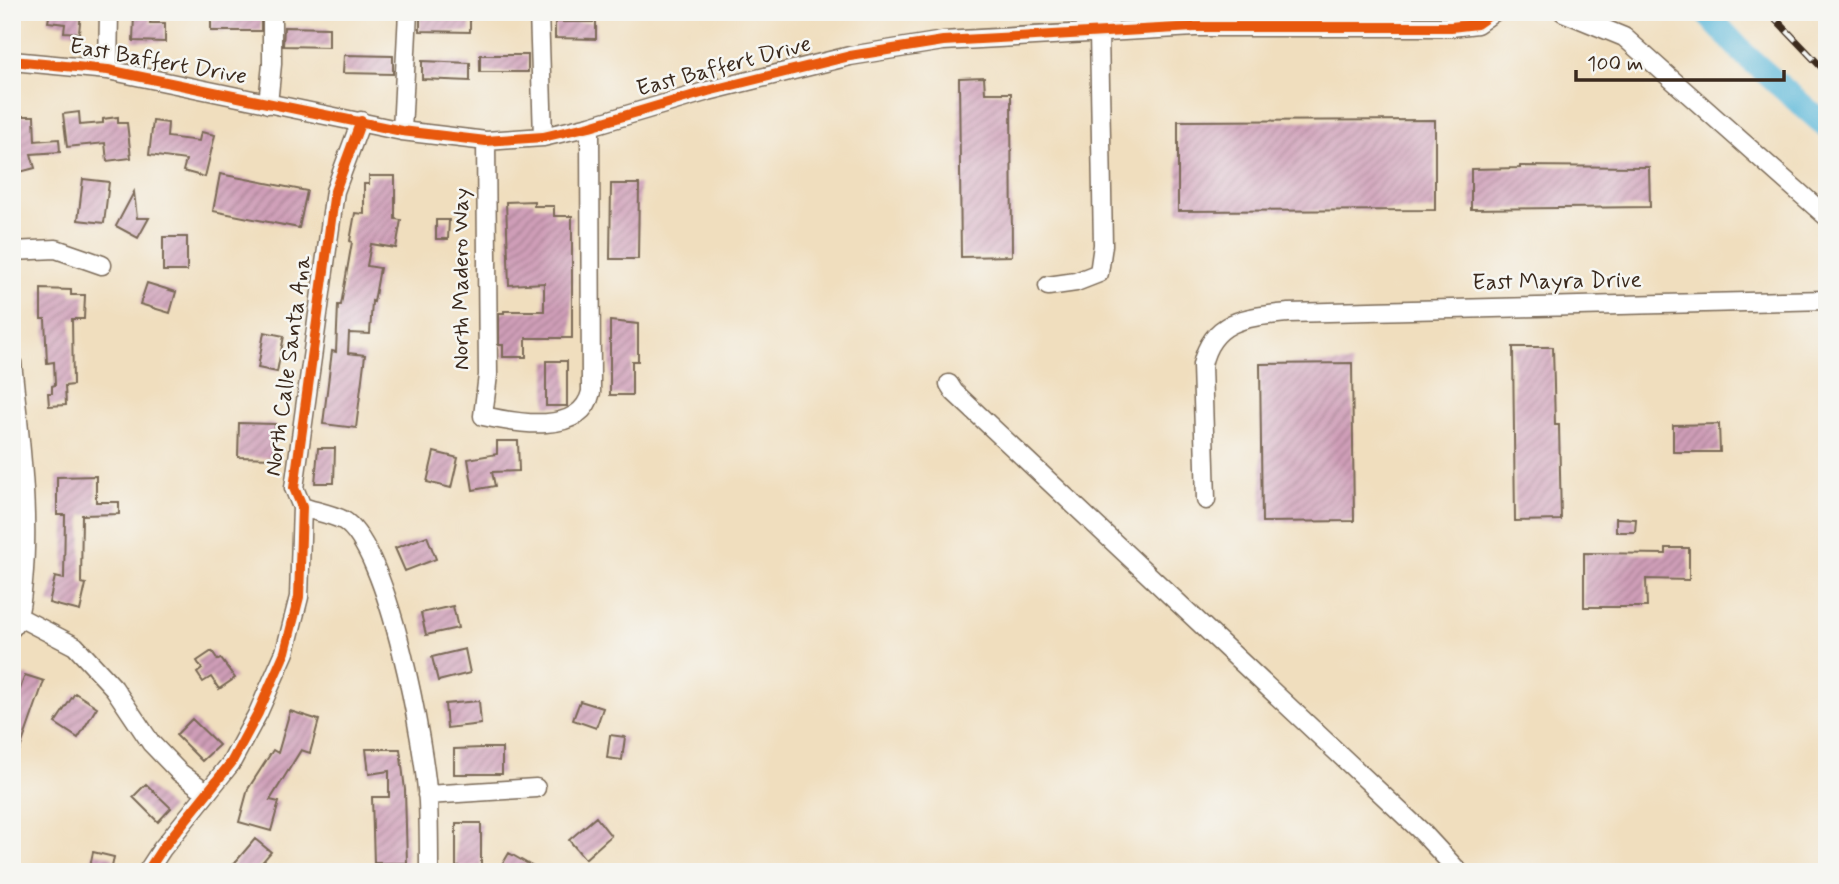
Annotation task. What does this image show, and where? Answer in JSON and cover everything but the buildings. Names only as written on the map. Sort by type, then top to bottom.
[{"type":"street","points":[[108,70],[109,12]]},
{"type":"street","points":[[268,104],[272,64],[272,12]]},
{"type":"street","points":[[402,131],[408,12]]},
{"type":"street","points":[[539,12],[542,137]]},
{"type":"street","name":"East Baffert Drive","points":[[12,61],[108,70],[402,131],[486,141],[542,137],[708,91],[850,56],[943,41],[1195,27],[1451,27],[1477,24],[1494,12]]},
{"type":"street","points":[[1563,12],[1624,37],[1827,217]]},
{"type":"street","points":[[1048,286],[1076,282],[1098,273],[1103,245],[1098,33]]},
{"type":"street","name":"North Calle Santa Ana","points":[[147,872],[162,849],[231,763],[258,713],[285,652],[299,597],[302,507],[293,488],[335,191],[362,121]]},
{"type":"street","name":"North Madero Way","points":[[486,141],[488,375],[483,416],[508,421],[552,422],[580,414],[589,403],[592,380],[590,125]]},
{"type":"street","points":[[12,251],[56,249],[102,265]]},
{"type":"street","name":"East Mayra Drive","points":[[1206,500],[1202,365],[1205,351],[1227,325],[1258,316],[1288,313],[1827,300]]},
{"type":"street","points":[[12,362],[25,556],[16,623],[75,646],[114,688],[151,743],[180,772],[206,792]]},
{"type":"street","points":[[948,384],[1422,832],[1459,872]]},
{"type":"street","points":[[302,507],[344,521],[360,540],[380,579],[402,650],[418,721],[428,794],[429,872]]},
{"type":"street","points":[[428,794],[536,788]]},
{"type":"waterway","points":[[1705,12],[1744,54],[1827,127]]},
{"type":"railway","points":[[1769,12],[1827,73]]},
{"type":"cycle path","points":[[12,61],[108,70],[402,131],[486,141],[543,137],[708,91],[850,56],[943,41],[1195,27],[1451,27],[1477,24],[1494,12]]},
{"type":"cycle path","points":[[147,872],[162,849],[231,763],[258,713],[285,652],[299,597],[302,507],[294,488],[335,191],[361,121]]}]
